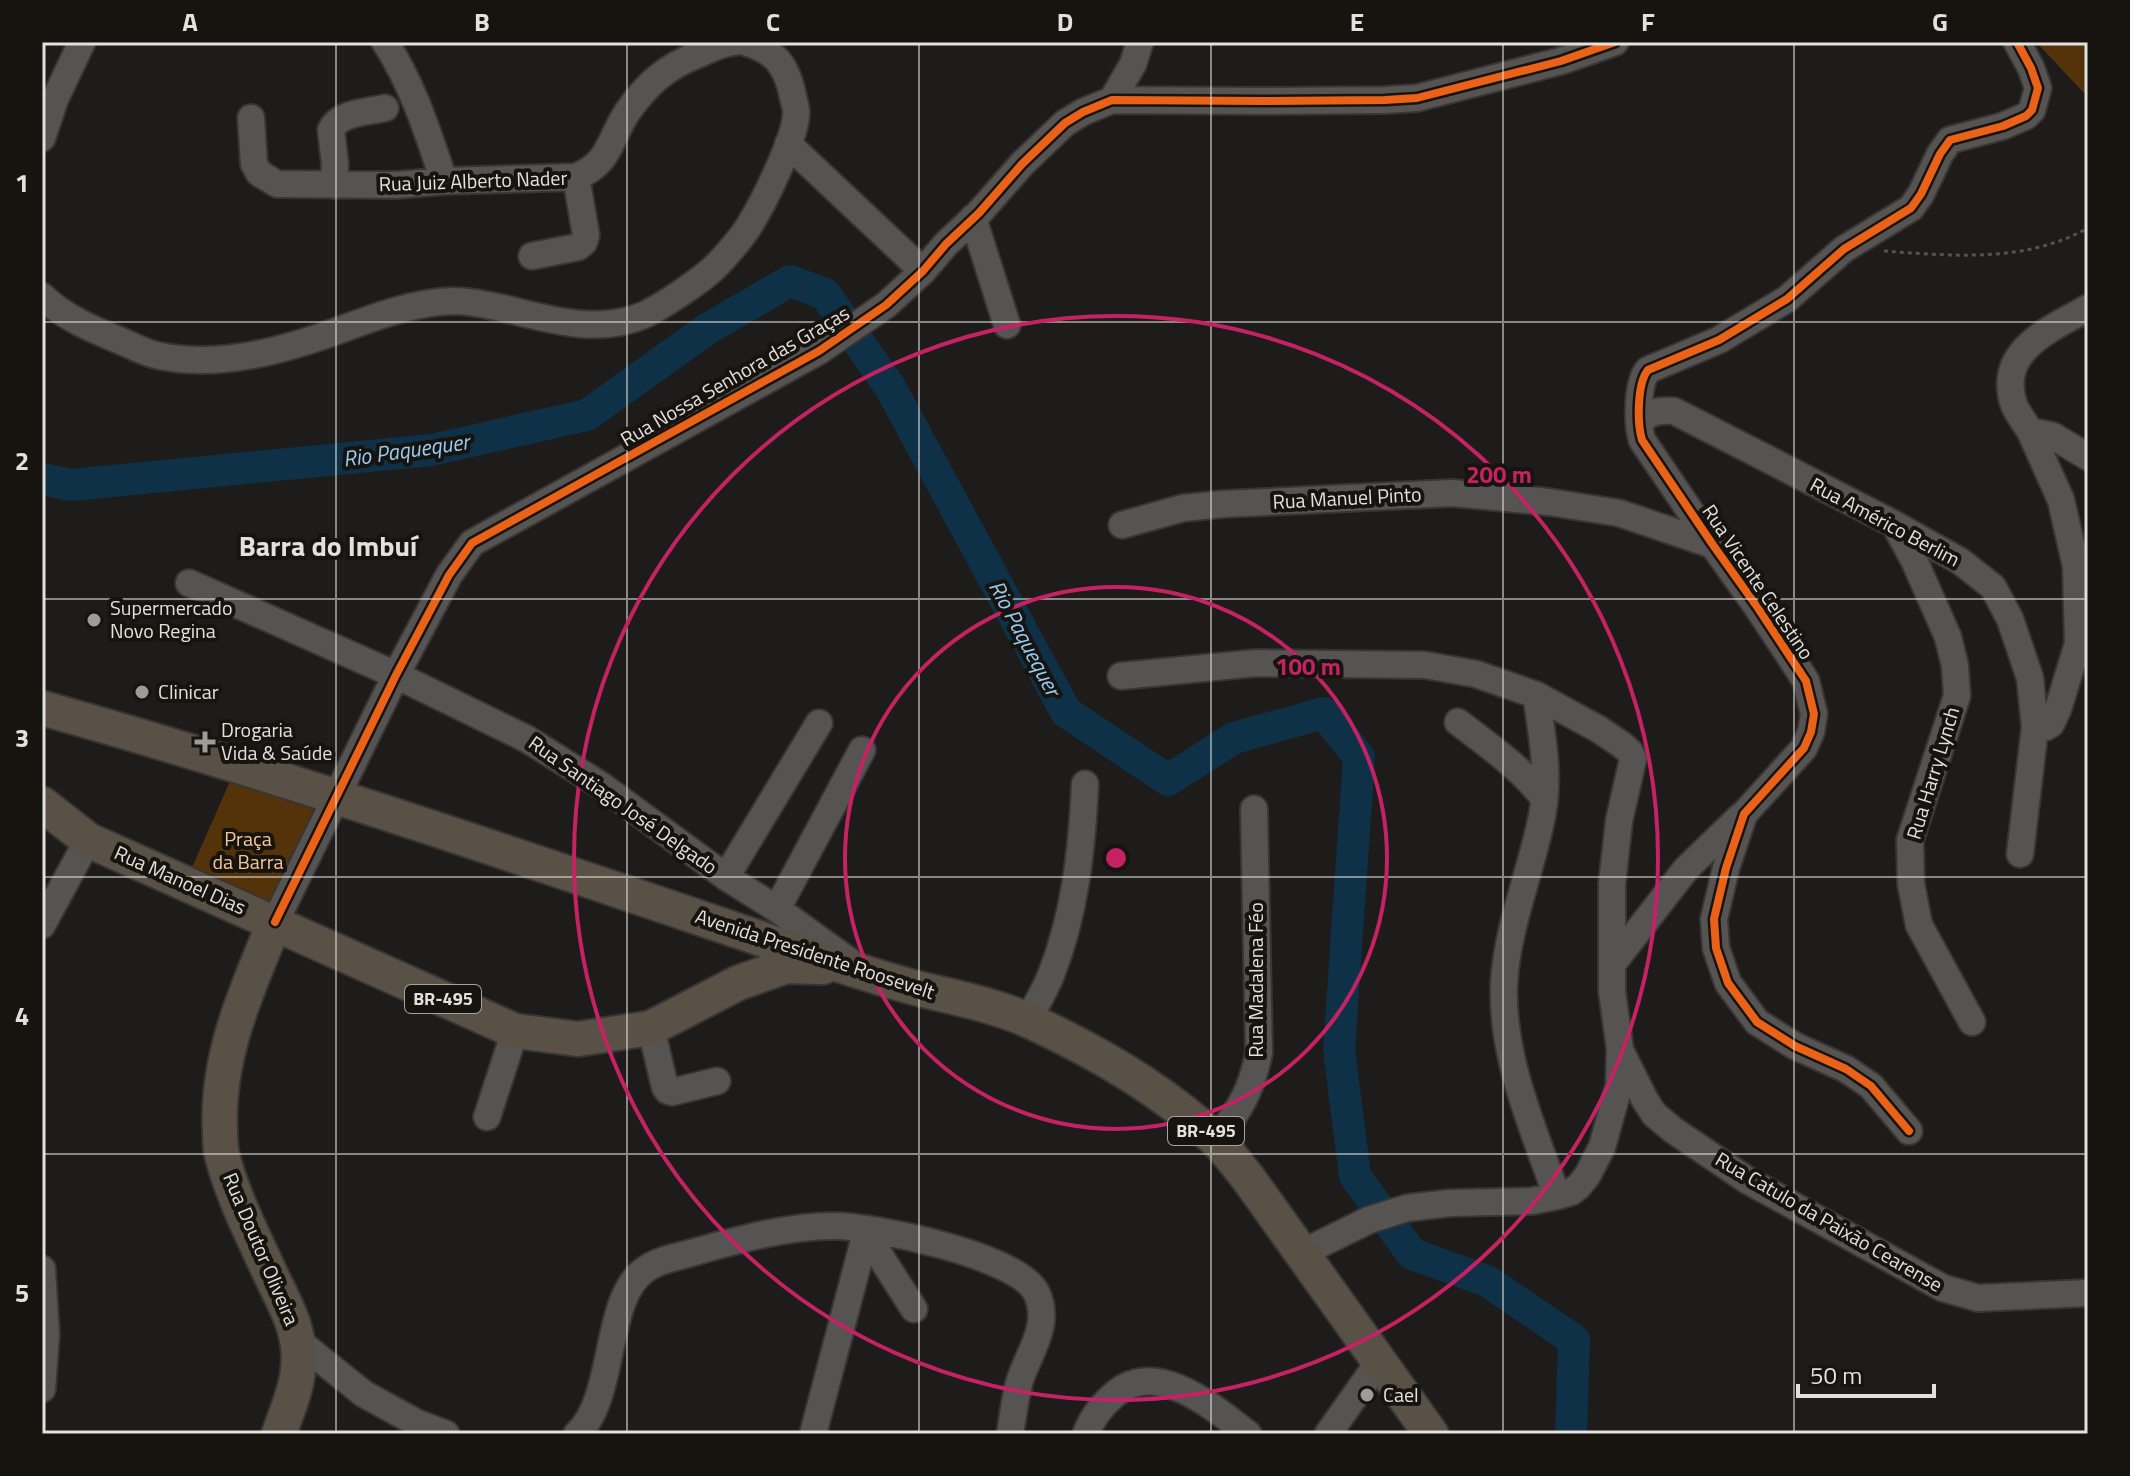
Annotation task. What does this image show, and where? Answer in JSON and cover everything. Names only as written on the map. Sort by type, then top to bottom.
[{"type":"main road","name":"Avenida Presidente Roosevelt","points":[[42,708],[167,743],[867,974],[1028,1020],[1110,1062],[1161,1096],[1216,1140],[1248,1178],[1431,1434]]},
{"type":"main road","name":"Rua Manoel Dias","points":[[42,804],[88,840],[515,1031],[578,1039],[651,1028],[738,983],[786,966],[820,966],[867,974]]},
{"type":"main road","name":"Rua Doutor Oliveira","points":[[275,922],[235,1021],[218,1106],[221,1153],[247,1223],[293,1320],[298,1341],[299,1368],[279,1434]]},
{"type":"main road","points":[[735,930],[763,953],[761,962],[738,983]]},
{"type":"street","points":[[42,138],[55,99],[82,42]]},
{"type":"street","points":[[385,42],[418,101],[444,181]]},
{"type":"street","name":"Rua Juiz Alberto Nader","points":[[251,118],[254,164],[259,173],[277,184],[397,185],[576,177],[590,172],[601,163],[626,114],[653,79],[686,59],[726,42],[734,42]]},
{"type":"street","points":[[42,296],[62,312],[144,351],[158,356],[205,361],[271,351],[333,333],[390,311],[429,303],[457,301],[567,323],[621,323],[645,314],[716,266],[749,226],[788,144],[796,114],[784,67],[769,51],[745,42]]},
{"type":"street","points":[[1112,100],[1133,64],[1140,42]]},
{"type":"street","name":"Rua Nossa Senhora das Graças","points":[[334,797],[449,575],[472,543],[819,351],[886,305],[923,271],[1022,164],[1065,123],[1083,112],[1112,100],[1417,98],[1561,61],[1615,42]]},
{"type":"street","points":[[1640,421],[1642,377],[1648,370],[1719,340],[1787,299],[1844,249],[1911,208],[1950,140],[2003,126],[2032,110],[2038,88],[2017,42]]},
{"type":"street","points":[[334,185],[333,126],[340,118],[385,108]]},
{"type":"street","points":[[788,144],[923,271]]},
{"type":"street","points":[[532,256],[578,247],[584,242],[586,235],[576,177]]},
{"type":"street","points":[[973,218],[1007,325]]},
{"type":"street","points":[[2035,727],[2051,724],[2078,644],[2076,566],[2061,500],[2030,431],[2015,407],[2009,377],[2018,357],[2041,334],[2088,308]]},
{"type":"street","name":"Rua Américo Berlim","points":[[1640,421],[1648,414],[1661,410],[1674,411],[1894,524],[1960,561],[1993,587],[2010,619],[2030,678],[2035,727],[2020,854]]},
{"type":"street","name":"Rua Vicente Celestino","points":[[1613,963],[1686,869],[1744,814],[1804,748],[1814,714],[1806,681],[1642,440],[1640,421]]},
{"type":"street","points":[[2030,431],[2053,436],[2088,457]]},
{"type":"street","name":"Rua Manuel Pinto","points":[[1122,525],[1183,508],[1223,504],[1452,493],[1549,502],[1619,513],[1713,545]]},
{"type":"street","name":"Rua Harry Lynch","points":[[1894,524],[1914,560],[1948,637],[1955,666],[1957,696],[1910,840],[1911,884],[1919,925],[1972,1022]]},
{"type":"street","name":"Rua Santiago José Delgado","points":[[189,583],[396,675],[539,746],[602,786],[726,877],[777,909],[867,974]]},
{"type":"street","points":[[1121,676],[1256,663],[1425,665],[1476,674],[1536,695],[1600,730],[1630,752],[1633,759],[1619,821],[1612,884],[1612,992],[1620,1049],[1619,1086],[1598,1156],[1579,1186],[1571,1192],[1532,1201],[1423,1205],[1393,1211],[1302,1253]]},
{"type":"street","points":[[1536,695],[1543,737],[1543,814],[1508,952],[1504,1010],[1507,1045],[1557,1196]]},
{"type":"street","points":[[1458,722],[1529,779],[1544,798]]},
{"type":"street","points":[[726,877],[819,723]]},
{"type":"street","points":[[777,909],[862,750]]},
{"type":"street","points":[[1028,1020],[1050,976],[1068,921],[1082,846],[1085,784]]},
{"type":"street","name":"Rua Doutor Oliveira","points":[[275,922],[334,797]]},
{"type":"street","name":"Rua Madalena Féo","points":[[1216,1140],[1245,1100],[1259,1053],[1254,809]]},
{"type":"street","name":"Rua Vicente Celestino","points":[[1744,814],[1726,868],[1714,919],[1716,948],[1728,983],[1757,1022],[1795,1046],[1846,1069],[1871,1086],[1909,1131]]},
{"type":"street","points":[[42,925],[88,840]]},
{"type":"street","points":[[651,1028],[668,1091],[717,1081]]},
{"type":"street","points":[[487,1117],[515,1031]]},
{"type":"street","name":"Rua Catulo da Paixão Cearense","points":[[1620,1049],[1649,1107],[1673,1130],[1747,1180],[1943,1288],[1978,1298],[2088,1293]]},
{"type":"street","points":[[577,1434],[593,1411],[619,1314],[637,1276],[647,1268],[672,1258],[730,1242],[801,1228],[834,1226],[977,1255],[1017,1274],[1036,1291],[1041,1307],[1041,1329],[1020,1379],[1010,1434]]},
{"type":"street","points":[[866,1231],[914,1309]]},
{"type":"street","points":[[813,1434],[866,1231]]},
{"type":"street","points":[[42,1269],[46,1334],[42,1389]]},
{"type":"street","points":[[298,1341],[364,1394],[417,1423],[446,1434]]},
{"type":"street","points":[[1328,1434],[1379,1362]]},
{"type":"street","points":[[1086,1434],[1104,1404],[1123,1387],[1139,1381],[1165,1383],[1188,1392],[1248,1434]]},
{"type":"path","points":[[1844,249],[1944,255],[1987,254],[2034,249],[2088,228]]},
{"type":"green space","points":[[2036,42],[2088,42],[2088,89],[2084,93]]},
{"type":"green space","name":"Praça da Barra","points":[[231,779],[316,804],[271,914],[190,872]]},
{"type":"waterway","name":"Rio Paquequer","points":[[42,479],[71,485],[431,450],[587,415],[707,329],[790,281],[825,294],[890,387],[1066,712],[1168,780],[1234,738],[1324,713],[1359,757],[1339,1050],[1355,1176],[1412,1254],[1487,1281],[1574,1340],[1571,1434]]},
{"type":"cycle path","points":[[275,922],[396,675],[449,575],[472,543],[819,351],[886,305],[923,271],[1022,164],[1065,123],[1112,100],[1417,98],[1561,61],[1615,42]]},
{"type":"cycle path","points":[[1909,1131],[1871,1086],[1846,1069],[1795,1046],[1757,1022],[1728,983],[1716,948],[1714,919],[1726,868],[1744,814],[1804,748],[1814,714],[1806,681],[1642,440],[1640,393],[1648,370],[1719,340],[1787,299],[1844,249],[1911,208],[1950,140],[2003,126],[2026,116],[2032,110],[2038,88],[2017,42]]},
{"type":"place","name":"Supermercado Novo Regina","points":[[94,620]]},
{"type":"place","name":"Clinicar","points":[[142,692]]},
{"type":"place","name":"Drogaria Vida & Saúde","points":[[205,742]]},
{"type":"place","name":"Cael","points":[[1367,1395]]},
{"type":"district","name":"Barra do Imbuí","points":[[328,546]]}]
